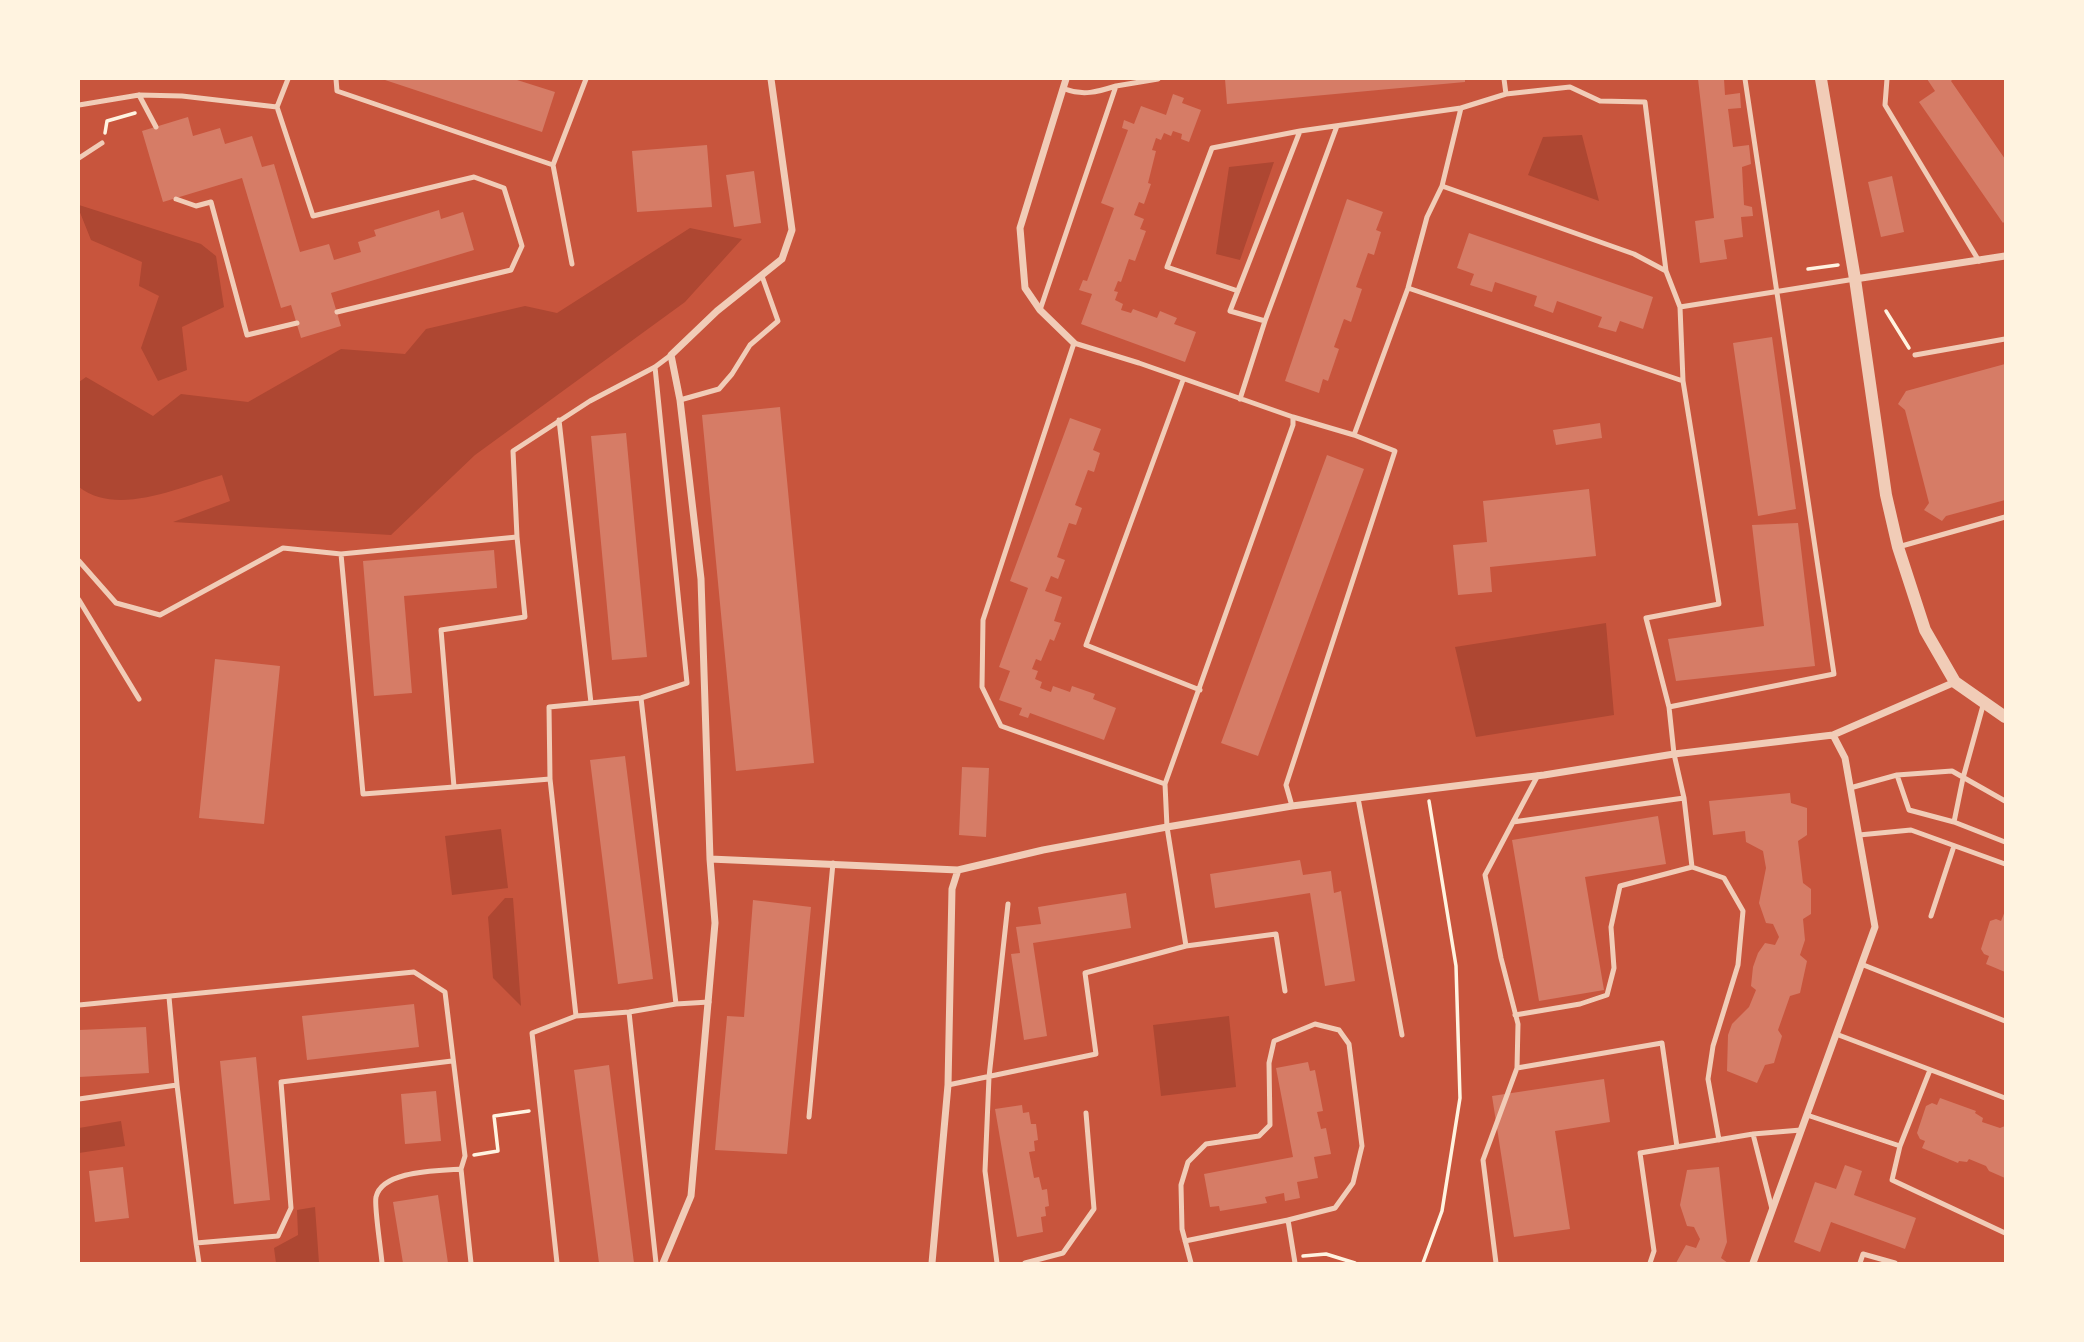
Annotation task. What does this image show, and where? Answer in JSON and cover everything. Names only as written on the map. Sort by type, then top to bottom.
[{"type":"street","points":[[663,1263],[691,1196],[715,923],[710,859],[701,579],[680,400],[671,355],[717,312],[782,259],[792,230],[771,79]]},
{"type":"street","points":[[1066,79],[1020,228],[1025,288],[1040,310],[1074,343]]},
{"type":"street","points":[[1821,79],[1855,279],[1886,495],[1898,547],[1925,631],[1955,682],[2005,717]]},
{"type":"street","points":[[1855,279],[2005,256]]},
{"type":"street","points":[[710,859],[958,870],[1043,850],[1292,806],[1833,734],[1955,682]]},
{"type":"street","points":[[1754,1263],[1875,927],[1845,758],[1833,734]]},
{"type":"street","points":[[932,1263],[948,1085],[952,889],[958,870]]},
{"type":"lane","points":[[288,79],[277,107],[313,216],[474,177],[504,188],[522,246],[511,270],[337,312]]},
{"type":"lane","points":[[337,79],[337,91],[553,165]]},
{"type":"lane","points":[[572,264],[553,165],[586,79]]},
{"type":"lane","points":[[1065,89],[1077,94],[1096,92],[1158,79]]},
{"type":"lane","points":[[1504,79],[1506,94]]},
{"type":"lane","points":[[1669,707],[1834,674],[1745,79]]},
{"type":"lane","points":[[1887,79],[1885,105],[1979,261]]},
{"type":"lane","points":[[1040,310],[1116,86]]},
{"type":"lane","points":[[1238,291],[1167,267],[1212,148],[1300,131],[1461,108],[1506,94],[1570,88],[1600,100],[1645,102],[1666,271],[1680,307],[1683,381],[1719,604],[1646,618],[1669,707],[1692,867]]},
{"type":"lane","points":[[79,105],[139,94],[277,107]]},
{"type":"lane","points":[[139,94],[156,127]]},
{"type":"lane","points":[[1354,435],[1408,288],[1427,217],[1442,186],[1461,108]]},
{"type":"lane","points":[[1240,399],[1265,321],[1337,126]]},
{"type":"lane","points":[[1265,321],[1230,311],[1300,131]]},
{"type":"lane","points":[[79,158],[102,143]]},
{"type":"lane","points":[[1442,186],[1634,254],[1666,271]]},
{"type":"lane","points":[[176,199],[196,206],[211,202],[247,335],[297,323]]},
{"type":"lane","points":[[680,400],[719,389],[750,345],[778,320],[762,276]]},
{"type":"lane","points":[[1680,307],[1855,279]]},
{"type":"lane","points":[[1408,288],[1683,381]]},
{"type":"lane","points":[[1914,355],[2005,339]]},
{"type":"lane","points":[[1166,784],[1001,726],[982,687],[983,620],[1074,343],[1395,451],[1286,785],[1292,806]]},
{"type":"lane","points":[[454,787],[441,630],[525,617],[517,537],[513,451],[590,401],[655,367],[671,355]]},
{"type":"lane","points":[[576,1016],[550,779],[549,707],[641,698],[687,683],[655,367]]},
{"type":"lane","points":[[1184,380],[1086,645],[1200,690]]},
{"type":"lane","points":[[1186,946],[1167,827],[1166,784],[1293,425],[1293,417]]},
{"type":"lane","points":[[559,421],[591,703]]},
{"type":"lane","points":[[1898,547],[2005,517]]},
{"type":"lane","points":[[79,561],[116,603],[160,615],[283,548],[341,554],[517,537]]},
{"type":"lane","points":[[341,554],[363,794],[550,779]]},
{"type":"lane","points":[[79,600],[139,699]]},
{"type":"lane","points":[[641,698],[676,1004]]},
{"type":"lane","points":[[1954,822],[1984,702]]},
{"type":"lane","points":[[1850,788],[1897,775],[1952,771],[2005,801]]},
{"type":"lane","points":[[1496,1263],[1483,1160],[1517,1068],[1518,1024],[1501,958],[1485,875],[1539,775]]},
{"type":"lane","points":[[1897,775],[1909,810],[1954,822],[2005,842]]},
{"type":"lane","points":[[1358,798],[1402,1035]]},
{"type":"lane","points":[[1513,822],[1684,798]]},
{"type":"lane","points":[[1859,835],[1911,830],[2005,864]]},
{"type":"lane","points":[[1931,916],[1954,846]]},
{"type":"lane","points":[[809,1117],[833,863]]},
{"type":"lane","points":[[1515,1014],[1580,1004],[1607,995],[1614,968],[1611,927],[1620,886],[1692,867],[1724,878],[1744,911],[1738,965],[1713,1045],[1708,1079],[1718,1140]]},
{"type":"lane","points":[[997,1263],[985,1171],[989,1077],[1008,904]]},
{"type":"lane","points":[[948,1085],[1096,1054],[1085,973],[1186,946],[1276,934],[1285,991]]},
{"type":"lane","points":[[1861,964],[2005,1021]]},
{"type":"lane","points":[[79,1005],[414,972],[445,992],[465,1156],[461,1169],[471,1263]]},
{"type":"lane","points":[[169,997],[199,1263]]},
{"type":"lane","points":[[557,1263],[532,1033],[576,1016],[709,1002]]},
{"type":"lane","points":[[629,1012],[656,1263]]},
{"type":"lane","points":[[1185,1241],[1335,1208],[1353,1183],[1362,1146],[1349,1044],[1339,1030],[1315,1024],[1274,1041],[1269,1063],[1270,1125],[1259,1136],[1206,1144],[1188,1162],[1181,1185],[1182,1229],[1185,1241],[1191,1263]]},
{"type":"lane","points":[[1836,1034],[2005,1098]]},
{"type":"lane","points":[[1517,1068],[1662,1043],[1677,1147]]},
{"type":"lane","points":[[196,1243],[278,1236],[291,1208],[281,1082],[452,1061]]},
{"type":"lane","points":[[1930,1070],[1900,1146],[1892,1180],[2005,1233]]},
{"type":"lane","points":[[79,1099],[177,1085]]},
{"type":"lane","points":[[1024,1263],[1046,1261],[1063,1253],[1094,1209],[1086,1113]]},
{"type":"lane","points":[[1807,1115],[1900,1146]]},
{"type":"lane","points":[[1650,1263],[1654,1251],[1640,1153],[1753,1134],[1801,1130]]},
{"type":"lane","points":[[1753,1134],[1772,1211]]},
{"type":"lane","points":[[382,1263],[376,1196],[386,1182],[411,1173],[461,1169]]},
{"type":"lane","points":[[1289,1220],[1295,1260]]},
{"type":"lane","points":[[1860,1263],[1863,1254],[1895,1263]]},
{"type":"path","points":[[102,143],[107,121],[148,111]]},
{"type":"path","points":[[1808,269],[1840,265]]},
{"type":"path","points":[[1886,311],[1914,355]]},
{"type":"path","points":[[1423,1263],[1442,1211],[1460,1098],[1456,966],[1427,789]]},
{"type":"path","points":[[465,1156],[498,1151],[494,1116],[542,1109]]},
{"type":"path","points":[[1295,1260],[1326,1254],[1354,1263]]},
{"type":"shaded area","points":[[1582,135],[1599,201],[1528,175],[1543,137]]},
{"type":"shaded area","points":[[1274,162],[1240,260],[1216,254],[1229,167]]},
{"type":"shaded area","points":[[79,205],[201,244],[216,256],[224,307],[182,327],[187,370],[158,381],[141,348],[159,296],[139,286],[142,262],[91,240]]},
{"type":"shaded area","points":[[690,228],[742,239],[685,302],[475,455],[391,535],[173,522],[230,501],[222,475],[168,492],[130,500],[94,496],[79,487],[79,382],[86,377],[153,416],[181,394],[248,402],[341,349],[405,354],[426,329],[525,306],[557,313]]},
{"type":"shaded area","points":[[1606,623],[1614,715],[1476,737],[1455,647]]},
{"type":"shaded area","points":[[501,829],[508,888],[452,895],[445,836]]},
{"type":"shaded area","points":[[505,898],[513,898],[521,1006],[493,978],[488,917]]},
{"type":"shaded area","points":[[1229,1016],[1236,1087],[1161,1096],[1153,1025]]},
{"type":"shaded area","points":[[121,1121],[125,1146],[79,1153],[79,1128]]},
{"type":"shaded area","points":[[315,1207],[319,1263],[276,1263],[274,1248],[298,1235],[297,1210]]},
{"type":"building","points":[[382,79],[514,79],[555,92],[542,132]]},
{"type":"building","points":[[1225,79],[1465,79],[1465,82],[1227,104]]},
{"type":"building","points":[[1698,79],[1724,79],[1725,95],[1740,93],[1741,108],[1728,109],[1733,147],[1749,145],[1751,164],[1742,167],[1744,205],[1752,207],[1753,216],[1741,217],[1743,237],[1724,240],[1727,259],[1700,263],[1695,221],[1714,218]]},
{"type":"building","points":[[1927,79],[1953,79],[1951,81],[2005,159],[2003,223],[1919,102],[1935,91]]},
{"type":"building","points":[[1173,94],[1184,98],[1182,103],[1201,110],[1189,142],[1181,139],[1182,134],[1173,131],[1171,136],[1164,133],[1161,140],[1156,138],[1152,150],[1156,151],[1148,183],[1151,184],[1144,204],[1139,202],[1134,215],[1144,219],[1140,229],[1146,231],[1135,261],[1129,259],[1121,282],[1118,281],[1114,291],[1118,292],[1115,300],[1123,304],[1121,310],[1131,313],[1133,309],[1157,318],[1160,311],[1177,318],[1174,324],[1196,332],[1185,362],[1081,324],[1092,294],[1079,290],[1083,280],[1087,281],[1114,208],[1101,203],[1128,130],[1122,128],[1124,120],[1134,124],[1141,106],[1166,115]]},
{"type":"building","points":[[188,117],[193,136],[220,128],[225,144],[252,136],[262,167],[274,164],[300,252],[329,244],[334,260],[361,252],[358,242],[376,236],[374,230],[439,210],[441,219],[463,212],[474,250],[331,293],[341,326],[301,338],[291,305],[281,308],[242,178],[163,202],[142,131]]},
{"type":"building","points":[[707,145],[712,207],[637,212],[632,151]]},
{"type":"building","points":[[754,171],[761,223],[734,227],[726,175]]},
{"type":"building","points":[[1892,176],[1904,232],[1881,237],[1868,182]]},
{"type":"building","points":[[1347,199],[1383,212],[1376,230],[1381,232],[1374,255],[1368,253],[1356,287],[1362,289],[1351,322],[1344,319],[1334,347],[1339,349],[1328,381],[1323,379],[1319,393],[1285,381]]},
{"type":"building","points":[[1469,233],[1653,297],[1643,329],[1620,321],[1616,332],[1598,327],[1602,317],[1557,301],[1553,313],[1534,306],[1537,296],[1495,282],[1492,292],[1470,285],[1474,274],[1457,268]]},
{"type":"building","points":[[1772,337],[1796,509],[1758,516],[1733,343]]},
{"type":"building","points":[[2005,364],[2005,500],[1946,516],[1942,521],[1924,510],[1929,503],[1905,410],[1898,404],[1906,391]]},
{"type":"building","points":[[780,407],[814,763],[736,771],[702,415]]},
{"type":"building","points":[[1070,418],[1101,429],[1093,450],[1100,453],[1094,472],[1088,470],[1075,505],[1082,508],[1076,525],[1069,523],[1057,557],[1065,560],[1058,579],[1051,576],[1045,591],[1062,597],[1054,621],[1061,623],[1054,641],[1050,639],[1041,661],[1036,659],[1032,669],[1038,671],[1035,679],[1042,682],[1040,688],[1051,692],[1053,686],[1070,692],[1072,686],[1095,694],[1093,699],[1116,708],[1104,740],[1030,713],[1028,718],[1019,715],[1022,708],[999,700],[1010,671],[999,667],[1028,588],[1010,581]]},
{"type":"building","points":[[1600,423],[1602,438],[1556,445],[1553,430]]},
{"type":"building","points":[[626,433],[647,657],[612,660],[591,436]]},
{"type":"building","points":[[1327,455],[1364,469],[1258,756],[1221,743]]},
{"type":"building","points":[[1589,489],[1596,556],[1490,567],[1492,592],[1458,595],[1453,545],[1487,542],[1483,501]]},
{"type":"building","points":[[1798,523],[1815,666],[1676,681],[1668,639],[1764,626],[1752,525]]},
{"type":"building","points":[[494,550],[497,588],[404,596],[412,693],[374,696],[363,561]]},
{"type":"building","points":[[215,659],[280,666],[264,824],[199,818]]},
{"type":"building","points":[[625,756],[653,979],[618,984],[590,760]]},
{"type":"building","points":[[962,767],[989,768],[986,837],[959,835]]},
{"type":"building","points":[[1790,793],[1791,803],[1807,808],[1807,835],[1798,841],[1803,883],[1811,889],[1811,914],[1803,919],[1805,940],[1800,955],[1807,961],[1800,993],[1790,996],[1778,1030],[1782,1036],[1774,1063],[1765,1065],[1757,1083],[1727,1071],[1728,1035],[1732,1024],[1749,1007],[1756,990],[1751,986],[1758,953],[1765,943],[1775,945],[1779,937],[1773,924],[1766,923],[1759,903],[1766,868],[1763,851],[1746,842],[1745,831],[1713,835],[1709,801]]},
{"type":"building","points":[[1658,816],[1666,864],[1585,877],[1604,990],[1539,1001],[1512,840]]},
{"type":"building","points":[[1300,860],[1303,875],[1331,871],[1334,893],[1341,891],[1355,981],[1325,986],[1310,893],[1215,908],[1210,874]]},
{"type":"building","points":[[1126,893],[1131,928],[1033,943],[1047,1036],[1024,1040],[1011,954],[1020,953],[1016,927],[1041,924],[1038,907]]},
{"type":"building","points":[[753,900],[811,907],[787,1154],[715,1150],[727,1016],[744,1017]]},
{"type":"building","points":[[2005,911],[2005,972],[1986,964],[1989,956],[1981,949],[1990,921],[2001,921]]},
{"type":"building","points":[[414,1004],[419,1047],[307,1060],[302,1016]]},
{"type":"building","points":[[146,1027],[149,1073],[79,1077],[79,1030]]},
{"type":"building","points":[[256,1057],[270,1200],[234,1204],[220,1061]]},
{"type":"building","points":[[1308,1062],[1310,1071],[1315,1070],[1323,1111],[1317,1112],[1321,1129],[1326,1128],[1331,1154],[1314,1157],[1318,1178],[1297,1182],[1300,1198],[1285,1201],[1284,1193],[1265,1197],[1267,1203],[1220,1211],[1219,1206],[1210,1207],[1204,1174],[1293,1157],[1276,1068]]},
{"type":"building","points":[[609,1065],[634,1263],[599,1263],[574,1070]]},
{"type":"building","points":[[1604,1079],[1610,1122],[1555,1131],[1570,1229],[1514,1237],[1492,1096]]},
{"type":"building","points":[[436,1091],[441,1141],[405,1144],[401,1094]]},
{"type":"building","points":[[1940,1098],[1976,1111],[1975,1113],[1983,1118],[1982,1122],[2000,1128],[2005,1126],[2005,1178],[1969,1159],[1967,1162],[1958,1163],[1922,1148],[1925,1141],[1920,1139],[1917,1133],[1926,1106],[1932,1103],[1937,1105]]},
{"type":"building","points":[[1022,1105],[1023,1113],[1029,1112],[1031,1124],[1036,1124],[1038,1140],[1034,1141],[1035,1151],[1029,1152],[1034,1178],[1039,1177],[1042,1190],[1047,1189],[1049,1206],[1045,1207],[1046,1216],[1041,1217],[1043,1232],[1017,1237],[995,1109]]},
{"type":"building","points":[[1845,1165],[1862,1171],[1854,1195],[1916,1218],[1905,1249],[1831,1222],[1820,1252],[1794,1242],[1815,1182],[1836,1189]]},
{"type":"building","points":[[123,1167],[129,1218],[95,1222],[89,1171]]},
{"type":"building","points":[[1719,1167],[1727,1242],[1721,1258],[1728,1263],[1676,1263],[1686,1245],[1696,1248],[1700,1239],[1694,1227],[1687,1226],[1680,1205],[1687,1170]]},
{"type":"building","points":[[438,1195],[448,1263],[403,1263],[393,1202]]}]
